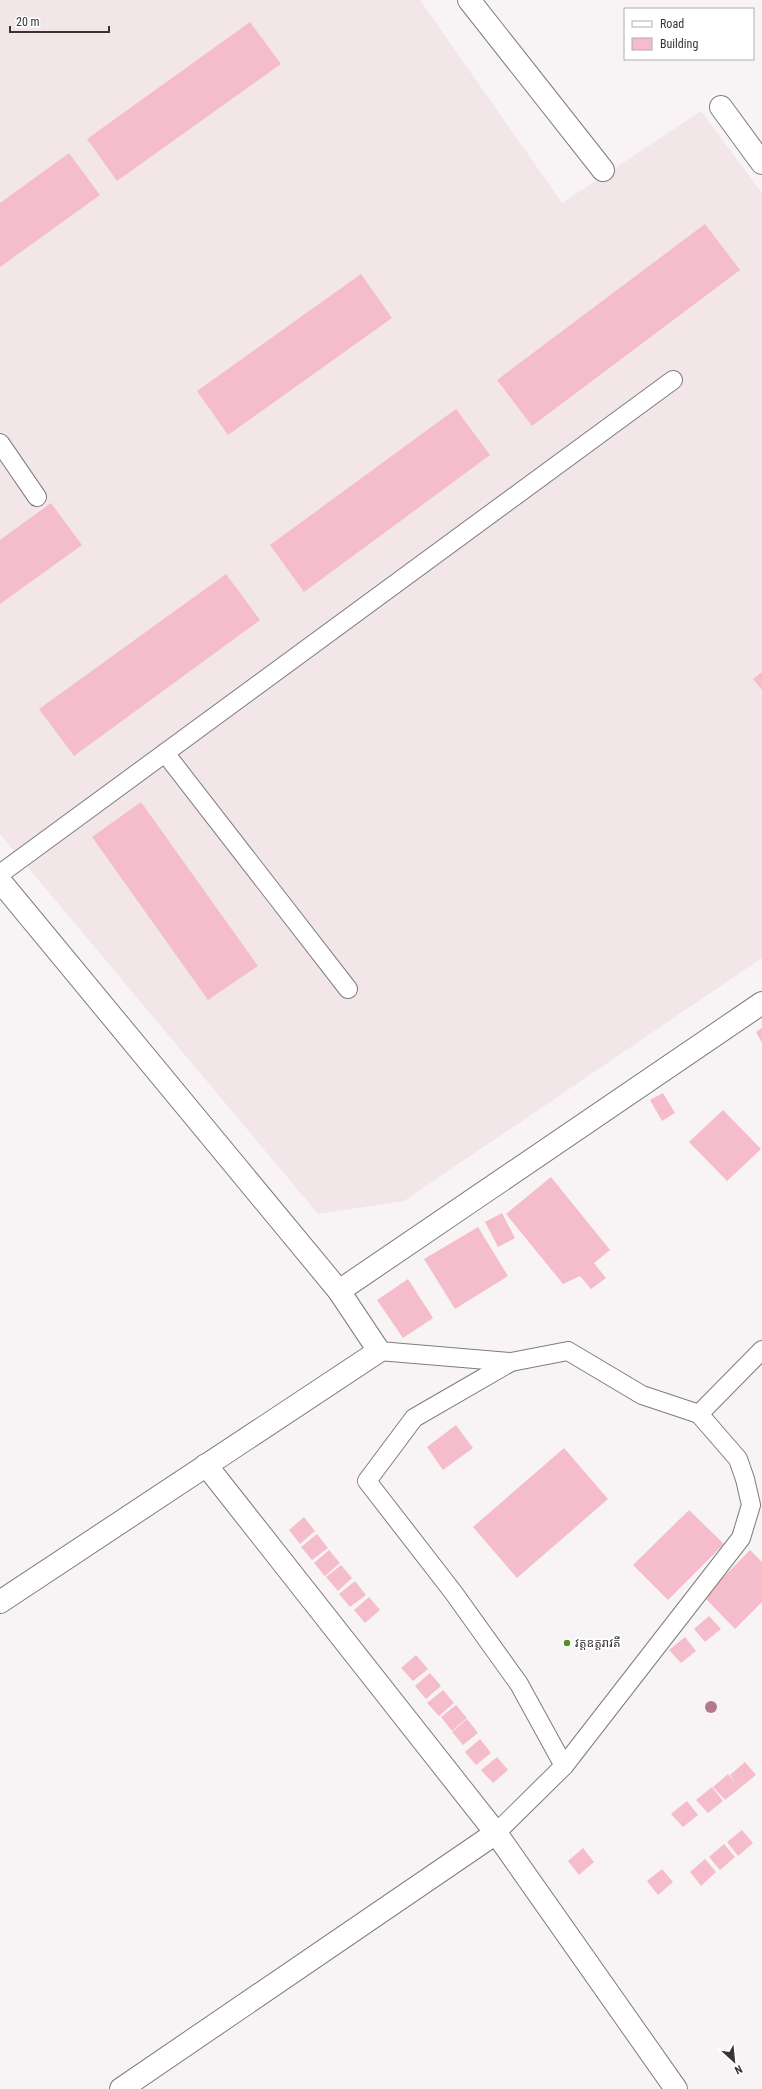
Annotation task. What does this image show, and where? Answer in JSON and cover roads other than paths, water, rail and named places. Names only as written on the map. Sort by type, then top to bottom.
[{"type":"street","points":[[469,0],[603,170]]},
{"type":"street","points":[[721,107],[762,163]]},
{"type":"street","points":[[0,880],[339,1291],[379,1351],[0,1602]]},
{"type":"street","points":[[339,1291],[762,1003]]},
{"type":"street","points":[[206,1465],[496,1833],[676,2089]]},
{"type":"street","points":[[121,2089],[496,1833]]},
{"type":"lane","points":[[0,874],[673,380]]},
{"type":"lane","points":[[0,443],[37,497]]},
{"type":"lane","points":[[165,753],[348,989]]},
{"type":"lane","points":[[699,1414],[762,1350]]},
{"type":"lane","points":[[379,1351],[511,1362],[568,1351],[642,1395],[699,1414],[738,1460],[745,1479],[751,1505],[741,1538],[564,1766],[496,1833]]},
{"type":"lane","points":[[511,1362],[414,1418],[367,1481],[453,1592],[519,1684],[564,1766]]},
{"type":"place","name":"វត្តឧត្តរាវតី","points":[[567,1643]]}]
